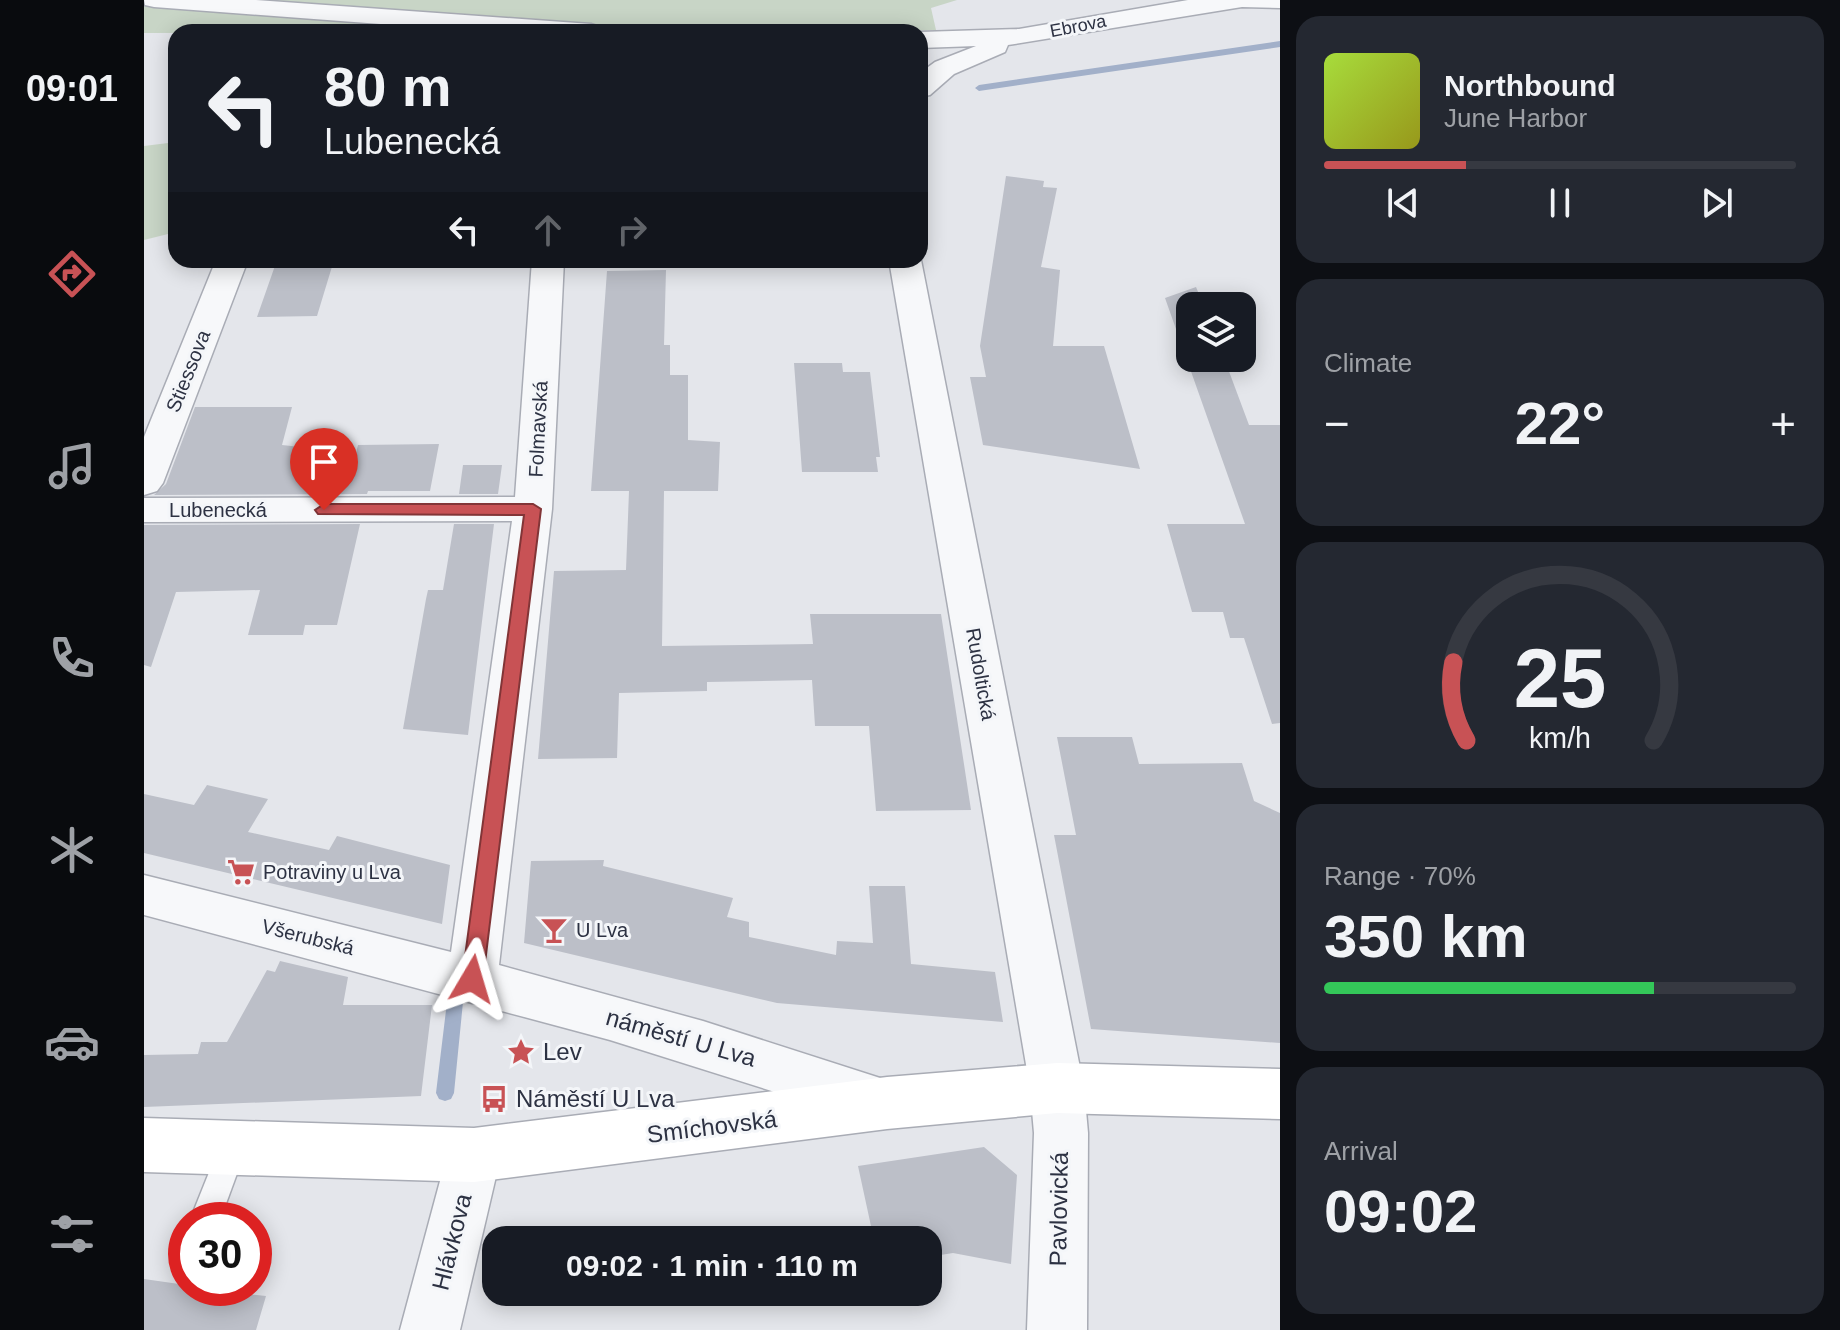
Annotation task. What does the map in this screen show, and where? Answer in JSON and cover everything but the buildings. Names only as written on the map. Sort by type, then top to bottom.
[{"type":"street","points":[[154,0],[482,24]]},
{"type":"street","name":"Ebrova","points":[[1019,37],[1134,15],[1242,0],[1280,1]]},
{"type":"street","points":[[928,40],[1019,37]]},
{"type":"street","points":[[928,80],[957,62],[1019,37]]},
{"type":"street","name":"Stiessova","points":[[144,483],[229,268]]},
{"type":"street","name":"Folmavská","points":[[472,979],[533,509],[548,268]]},
{"type":"street","name":"Rudoltická","points":[[906,268],[1057,1088]]},
{"type":"street","name":"Lubenecká","points":[[144,510],[533,509]]},
{"type":"street","name":"Všerubská","points":[[144,895],[472,979]]},
{"type":"street","name":"náměstí U Lva","points":[[472,979],[779,1066],[887,1103]]},
{"type":"street","name":"Smíchovská","points":[[144,1145],[474,1155],[887,1103],[1057,1088],[1280,1094]]},
{"type":"street","name":"Pavlovická","points":[[1057,1088],[1061,1133],[1057,1330]]},
{"type":"street","name":"Hlávkova","points":[[430,1330],[474,1155]]},
{"type":"lane","points":[[212,1202],[233,1148]]},
{"type":"green space","points":[[230,0],[957,0],[931,8],[936,30],[928,30],[928,24],[583,24]]},
{"type":"green space","points":[[144,6],[393,24],[168,24],[168,33],[144,33]]},
{"type":"green space","points":[[168,143],[168,234],[144,240],[144,146]]},
{"type":"waterway","points":[[979,88],[1280,44]]},
{"type":"waterway","points":[[445,1093],[455,1002]]},
{"type":"place","name":"Potraviny u Lva","points":[[241,872]]},
{"type":"place","name":"U Lva","points":[[554,930]]},
{"type":"place","name":"Lev","points":[[521,1052]]},
{"type":"place","name":"Náměstí U Lva","points":[[494,1099]]},
{"type":"route","points":[[324,510],[533,509],[472,979]]}]
